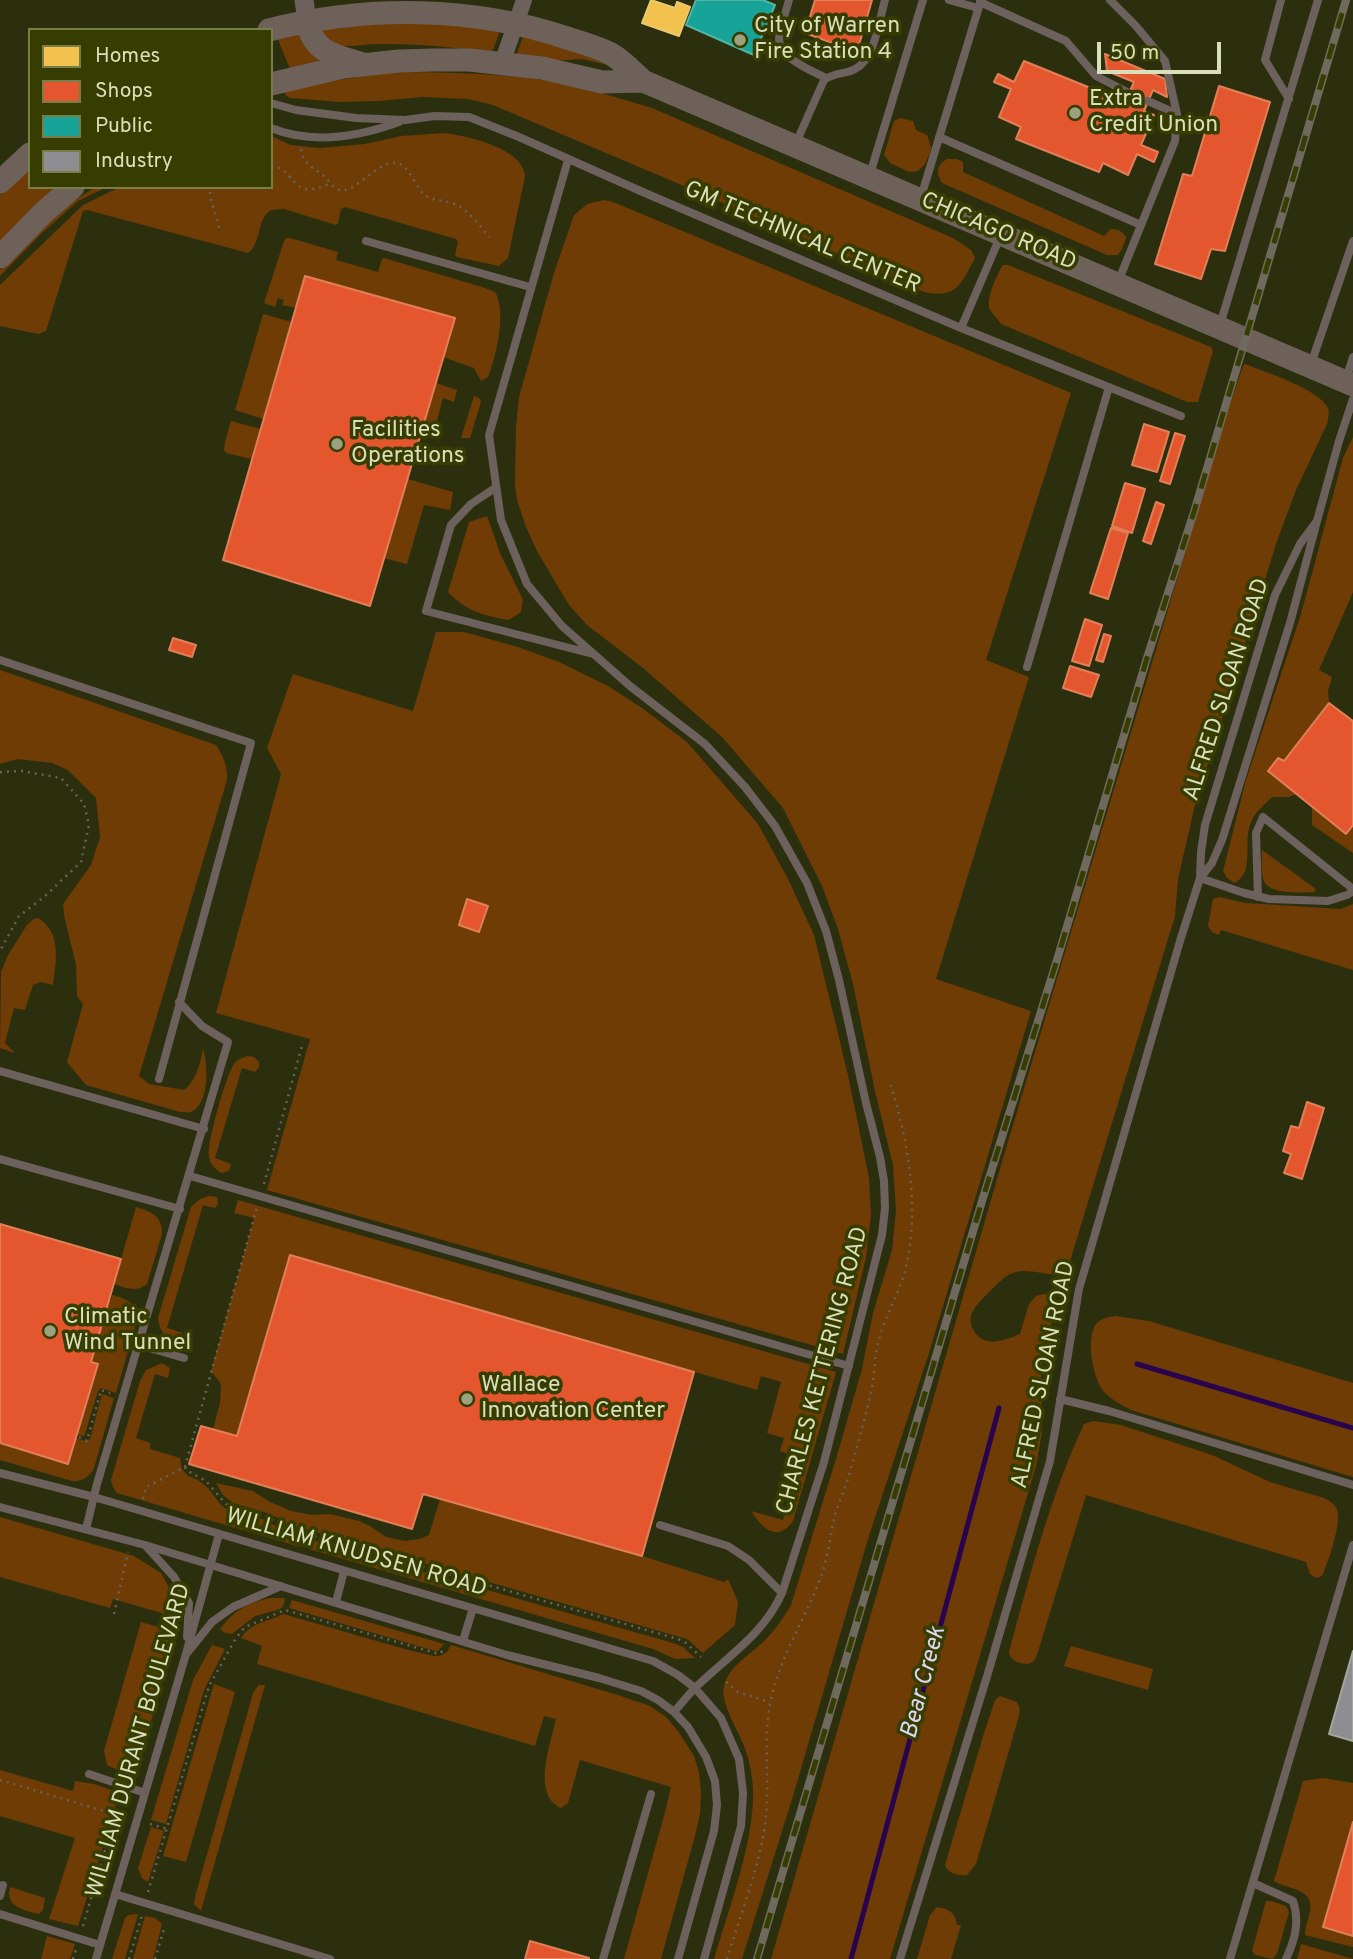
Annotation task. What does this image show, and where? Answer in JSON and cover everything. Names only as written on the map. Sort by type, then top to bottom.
[{"type":"main road","name":"CHICAGO ROAD","points":[[273,28],[306,10],[348,15],[395,6],[515,24],[559,35],[611,54],[643,81],[1309,367],[1350,389]]},
{"type":"main road","points":[[306,10],[310,35],[316,44],[339,57],[366,64]]},
{"type":"main road","name":"CHICAGO ROAD","points":[[366,64],[434,60],[502,63],[542,68],[602,82],[643,81]]},
{"type":"main road","points":[[273,84],[366,64]]},
{"type":"main road","points":[[0,182],[28,156]]},
{"type":"main road","points":[[0,257],[71,189]]},
{"type":"street","points":[[502,63],[524,0]]},
{"type":"lane","points":[[789,0],[779,42],[783,51],[797,63],[826,78]]},
{"type":"lane","points":[[794,146],[826,78],[832,74],[853,70],[869,56],[885,0]]},
{"type":"lane","points":[[869,177],[923,0]]},
{"type":"lane","points":[[949,0],[980,4],[1066,41],[1096,76],[1129,93]]},
{"type":"lane","points":[[1110,0],[1165,61],[1177,114],[1175,141],[1117,284]]},
{"type":"lane","points":[[1281,0],[1265,60],[1289,99]]},
{"type":"lane","points":[[1219,328],[1318,0]]},
{"type":"lane","points":[[920,200],[980,4]]},
{"type":"lane","points":[[1148,101],[1177,114]]},
{"type":"lane","name":"GM TECHNICAL CENTER","points":[[273,104],[296,110],[356,118],[405,120],[435,116],[469,117],[961,328],[1181,416]]},
{"type":"lane","name":"GM TECHNICAL CENTER","points":[[273,129],[302,136],[333,139],[380,129],[405,120]]},
{"type":"lane","points":[[939,137],[1142,225]]},
{"type":"lane","name":"CHARLES KETTERING ROAD","points":[[568,160],[489,435],[501,520],[527,584],[562,626],[630,686],[705,744],[745,786],[775,826],[807,883],[826,930],[884,1181],[882,1235],[824,1462],[782,1594],[765,1623],[695,1688],[674,1712]]},
{"type":"lane","points":[[961,328],[1001,234]]},
{"type":"lane","points":[[366,241],[530,287]]},
{"type":"lane","points":[[1309,367],[1353,241]]},
{"type":"lane","name":"ALFRED SLOAN ROAD","points":[[1200,878],[1212,863],[1222,840],[1290,623],[1339,441],[1350,389],[1353,357]]},
{"type":"lane","points":[[1027,667],[1109,387]]},
{"type":"lane","points":[[495,488],[471,504],[451,525],[426,611],[596,655]]},
{"type":"lane","name":"ALFRED SLOAN ROAD","points":[[900,1959],[1050,1461],[1079,1289],[1200,878],[1205,825],[1275,595],[1300,544],[1317,521]]},
{"type":"lane","points":[[0,660],[251,743],[159,1079]]},
{"type":"lane","points":[[1200,878],[1258,897],[1328,901],[1347,895],[1353,890],[1264,817],[1256,833],[1258,897]]},
{"type":"lane","points":[[86,1529],[228,1042],[202,1026],[179,1002]]},
{"type":"lane","points":[[1,1074],[204,1129]]},
{"type":"lane","points":[[0,1159],[180,1209]]},
{"type":"lane","points":[[190,1176],[849,1366]]},
{"type":"lane","points":[[139,1345],[184,1358]]},
{"type":"lane","points":[[1060,1399],[1109,1410],[1353,1485]]},
{"type":"lane","name":"WILLIAM KNUDSEN ROAD","points":[[0,1473],[94,1497],[653,1661],[695,1688]]},
{"type":"lane","points":[[0,1507],[145,1545],[507,1655],[599,1678],[658,1700],[688,1727],[706,1757],[715,1782],[717,1805],[714,1831],[678,1959]]},
{"type":"lane","points":[[660,1525],[727,1546],[749,1560],[782,1594]]},
{"type":"lane","name":"WILLIAM DURANT BOULEVARD","points":[[96,1959],[219,1534]]},
{"type":"lane","points":[[145,1545],[174,1577],[189,1603],[186,1654]]},
{"type":"lane","points":[[1230,1959],[1353,1545]]},
{"type":"lane","points":[[336,1602],[344,1571]]},
{"type":"lane","points":[[186,1654],[212,1622],[223,1614],[281,1586]]},
{"type":"lane","points":[[463,1640],[473,1608]]},
{"type":"lane","points":[[695,1688],[721,1718],[739,1759],[743,1793],[741,1826],[704,1959]]},
{"type":"lane","points":[[89,1774],[145,1793]]},
{"type":"lane","points":[[603,1959],[651,1794]]},
{"type":"lane","points":[[1253,1883],[1293,1901],[1298,1913],[1295,1935],[1286,1959]]},
{"type":"lane","points":[[0,1896],[3,1885]]},
{"type":"lane","points":[[115,1894],[330,1959]]},
{"type":"lane","points":[[0,1914],[100,1945]]},
{"type":"path","points":[[302,136],[304,161],[328,177],[339,190],[348,190],[372,172],[392,163],[399,164],[407,170],[426,196],[457,205],[490,237]]},
{"type":"path","points":[[273,167],[282,169],[304,189],[331,183]]},
{"type":"path","points":[[212,189],[210,196],[220,231]]},
{"type":"path","points":[[0,772],[22,771],[61,778],[85,804],[89,825],[81,862],[19,916],[0,951]]},
{"type":"path","points":[[142,1501],[146,1487],[185,1467],[303,1042]]},
{"type":"path","points":[[727,1959],[759,1853],[766,1819],[769,1784],[766,1749],[770,1702],[782,1663],[812,1601],[822,1573],[835,1514],[849,1476],[872,1389],[880,1336],[905,1271],[912,1192],[899,1111],[890,1083]]},
{"type":"path","points":[[79,1437],[87,1441],[101,1390],[123,1398]]},
{"type":"path","points":[[185,1467],[206,1481],[226,1504],[268,1517],[286,1527],[678,1639],[701,1657]]},
{"type":"path","points":[[305,1546],[308,1534]]},
{"type":"path","points":[[114,1614],[129,1549]]},
{"type":"path","points":[[129,1959],[209,1686],[245,1627],[285,1610],[439,1654],[452,1637]]},
{"type":"path","points":[[726,1682],[738,1692],[770,1702]]},
{"type":"path","points":[[0,1780],[167,1829]]},
{"type":"path","points":[[73,1959],[120,1797],[121,1785]]},
{"type":"path","points":[[155,1959],[164,1929]]},
{"type":"shaded area","points":[[428,22],[498,31],[499,34],[490,53],[411,45],[336,45],[329,44],[320,29],[356,23]]},
{"type":"shaded area","points":[[293,33],[300,35],[321,60],[319,63],[290,69],[277,37]]},
{"type":"shaded area","points":[[523,37],[575,50],[608,65],[582,59],[551,61],[518,55]]},
{"type":"shaded area","points":[[391,72],[538,79],[652,108],[953,238],[971,250],[975,258],[961,282],[951,291],[935,294],[924,292],[493,105],[468,99],[423,97],[339,102],[290,98],[285,95],[285,92],[311,84]]},
{"type":"shaded area","points":[[900,118],[913,121],[916,130],[927,135],[930,153],[918,171],[909,172],[890,163],[884,155],[894,121]]},
{"type":"shaded area","points":[[444,133],[466,137],[505,151],[522,166],[525,176],[508,258],[499,266],[457,257],[456,239],[345,207],[341,209],[336,225],[284,209],[271,210],[263,219],[255,243],[248,253],[87,210],[83,211],[46,331],[38,334],[0,326],[0,285],[83,205],[116,189],[273,189],[273,137],[291,145],[319,148],[365,144],[401,136]]},
{"type":"shaded area","points":[[947,159],[963,162],[963,172],[1104,236],[1111,229],[1120,231],[1126,238],[1122,249],[1118,255],[1107,255],[942,183],[938,170]]},
{"type":"shaded area","points":[[28,170],[28,189],[57,189],[0,244],[0,194]]},
{"type":"shaded area","points":[[94,189],[103,189],[78,201],[0,276],[0,270],[46,224]]},
{"type":"shaded area","points":[[604,200],[1071,393],[986,660],[1029,677],[936,979],[1031,1011],[929,1353],[868,1539],[742,1959],[714,1959],[740,1874],[753,1808],[750,1765],[725,1701],[724,1686],[731,1672],[770,1635],[791,1605],[862,1369],[873,1313],[892,1250],[896,1211],[893,1165],[853,984],[838,929],[822,886],[783,808],[722,737],[643,668],[587,625],[569,605],[537,551],[517,500],[516,426],[519,397],[554,273],[574,215],[587,204]]},
{"type":"shaded area","points":[[287,238],[338,252],[336,260],[378,272],[384,258],[495,292],[500,322],[497,346],[488,377],[481,381],[474,368],[443,357],[455,318],[306,276],[296,308],[282,305],[284,300],[278,298],[275,307],[264,303]]},
{"type":"shaded area","points":[[1003,265],[1211,347],[1213,351],[1198,402],[1187,402],[1001,324],[990,310],[989,300]]},
{"type":"shaded area","points":[[263,314],[292,322],[263,419],[235,410]]},
{"type":"shaded area","points":[[1245,364],[1314,394],[1328,408],[1327,424],[1296,490],[1276,544],[1194,809],[1178,879],[1175,916],[1067,1271],[1055,1274],[1019,1271],[1010,1274],[981,1300],[971,1315],[976,1334],[987,1341],[1000,1341],[1020,1334],[1029,1304],[1036,1296],[1049,1295],[1056,1303],[1041,1369],[1042,1432],[1036,1466],[890,1959],[771,1959],[1004,1155],[1225,420]]},
{"type":"shaded area","points":[[436,383],[457,390],[454,402],[443,398],[434,432],[423,428]]},
{"type":"shaded area","points":[[474,396],[481,402],[470,438],[461,438]]},
{"type":"shaded area","points":[[231,421],[261,429],[252,459],[226,453],[224,450]]},
{"type":"shaded area","points":[[1353,437],[1353,592],[1319,670],[1332,677],[1328,691],[1329,703],[1284,761],[1277,758],[1268,771],[1297,794],[1272,797],[1255,815],[1249,830],[1245,872],[1234,883],[1223,871],[1246,780],[1301,614],[1343,458]]},
{"type":"shaded area","points":[[408,479],[453,492],[450,510],[424,505],[407,564],[384,558]]},
{"type":"shaded area","points":[[487,516],[500,553],[523,600],[521,612],[509,620],[476,612],[448,592],[469,522]]},
{"type":"shaded area","points":[[436,632],[464,632],[518,647],[559,662],[608,686],[687,742],[758,824],[814,935],[848,1075],[869,1178],[871,1215],[866,1257],[843,1354],[267,1190],[310,1039],[216,1013],[281,774],[267,748],[293,674],[413,711]]},
{"type":"shaded area","points":[[0,670],[216,745],[223,757],[227,780],[139,1076],[149,1084],[184,1090],[195,1076],[203,1049],[206,1083],[202,1101],[191,1112],[180,1112],[86,1085],[67,1062],[83,1004],[77,996],[76,965],[63,904],[91,865],[100,837],[96,798],[68,770],[52,763],[18,759],[0,764]]},
{"type":"shaded area","points":[[1312,807],[1346,834],[1353,825],[1353,853],[1312,825]]},
{"type":"shaded area","points":[[1262,850],[1316,889],[1314,892],[1288,892],[1269,887],[1262,876]]},
{"type":"shaded area","points":[[1219,897],[1246,903],[1341,909],[1353,904],[1353,970],[1221,930],[1219,935],[1212,932],[1208,926],[1213,899]]},
{"type":"shaded area","points":[[38,918],[46,924],[54,939],[56,957],[53,985],[41,982],[33,985],[25,1010],[14,1008],[5,1043],[15,1053],[0,1048],[1,972],[8,955],[27,925]]},
{"type":"shaded area","points":[[247,1056],[254,1057],[259,1062],[259,1067],[255,1072],[242,1068],[215,1158],[231,1164],[229,1171],[221,1173],[210,1160],[211,1137],[226,1081],[234,1064]]},
{"type":"shaded area","points":[[217,1197],[218,1204],[215,1208],[203,1205],[167,1328],[183,1333],[177,1341],[171,1341],[162,1331],[158,1318],[191,1207],[200,1199]]},
{"type":"shaded area","points":[[238,1200],[836,1372],[793,1521],[781,1531],[770,1531],[751,1511],[783,1520],[800,1458],[780,1451],[784,1438],[767,1433],[781,1382],[761,1376],[757,1390],[290,1255],[237,1436],[213,1429],[220,1403],[221,1384],[211,1371],[254,1218],[234,1213]]},
{"type":"shaded area","points":[[136,1207],[158,1218],[162,1234],[147,1284],[131,1289],[114,1284]]},
{"type":"shaded area","points":[[112,1295],[127,1300],[134,1306],[137,1320],[116,1393],[101,1388],[98,1391],[85,1434],[77,1435],[98,1364],[91,1362]]},
{"type":"shaded area","points":[[1116,1316],[1149,1321],[1353,1383],[1353,1477],[1131,1410],[1114,1400],[1100,1386],[1094,1369],[1091,1339],[1096,1324],[1105,1318]]},
{"type":"shaded area","points":[[162,1363],[170,1368],[168,1378],[155,1374],[136,1438],[150,1443],[150,1449],[180,1458],[182,1469],[188,1476],[208,1488],[228,1510],[265,1520],[284,1531],[303,1536],[300,1547],[117,1493],[111,1480],[140,1381],[146,1370]]},
{"type":"shaded area","points":[[102,1394],[114,1398],[94,1468],[85,1478],[72,1481],[0,1460],[0,1443],[68,1464],[76,1438],[85,1441],[90,1439]]},
{"type":"shaded area","points":[[1093,1421],[1121,1425],[1212,1455],[1270,1482],[1330,1501],[1337,1509],[1338,1524],[1322,1576],[1316,1578],[1310,1574],[1306,1562],[1086,1495],[1037,1655],[1034,1661],[1028,1664],[1013,1660],[1009,1652],[1051,1508],[1084,1424]]},
{"type":"shaded area","points":[[216,1483],[253,1491],[291,1511],[312,1515],[330,1514],[359,1521],[386,1537],[405,1541],[429,1535],[440,1499],[724,1582],[728,1579],[738,1602],[735,1625],[703,1653],[687,1639],[287,1524],[271,1514],[233,1503],[223,1495]]},
{"type":"shaded area","points":[[0,1517],[134,1556],[161,1573],[171,1591],[165,1614],[113,1599],[110,1608],[0,1577]]},
{"type":"shaded area","points":[[312,1540],[673,1643],[683,1647],[695,1658],[675,1659],[653,1649],[309,1549]]},
{"type":"shaded area","points":[[270,1598],[285,1598],[283,1607],[255,1616],[232,1634],[220,1629],[242,1608]]},
{"type":"shaded area","points":[[292,1600],[444,1644],[435,1651],[289,1608]]},
{"type":"shaded area","points":[[283,1614],[434,1656],[447,1652],[451,1645],[621,1696],[650,1706],[666,1717],[694,1756],[701,1792],[696,1832],[661,1959],[624,1959],[671,1787],[580,1760],[568,1803],[561,1808],[552,1801],[545,1780],[547,1754],[556,1719],[544,1716],[535,1746],[257,1664],[262,1646],[241,1638],[255,1625]]},
{"type":"shaded area","points":[[141,1622],[176,1632],[139,1764],[122,1772],[107,1765],[104,1751]]},
{"type":"shaded area","points":[[212,1645],[225,1649],[204,1690],[166,1824],[151,1820],[193,1680]]},
{"type":"shaded area","points":[[1071,1646],[1153,1669],[1148,1690],[1064,1666]]},
{"type":"shaded area","points":[[214,1684],[235,1692],[186,1862],[163,1856]]},
{"type":"shaded area","points":[[259,1685],[265,1685],[201,1911],[194,1904],[196,1893],[252,1697]]},
{"type":"shaded area","points":[[1000,1696],[1017,1702],[1019,1716],[976,1864],[967,1875],[957,1875],[945,1865],[984,1733],[995,1700]]},
{"type":"shaded area","points":[[0,1770],[73,1791],[75,1781],[117,1792],[117,1801],[78,1926],[49,1919],[75,1838],[0,1816]]},
{"type":"shaded area","points":[[1323,1778],[1353,1783],[1353,1822],[1323,1926],[1353,1936],[1353,1947],[1305,1935],[1310,1911],[1308,1898],[1299,1891],[1274,1881],[1303,1781]]},
{"type":"shaded area","points":[[151,1827],[164,1831],[148,1882],[142,1878],[138,1868]]},
{"type":"shaded area","points":[[10,1887],[45,1898],[43,1910],[39,1914],[17,1906],[10,1899]]},
{"type":"shaded area","points":[[1266,1901],[1286,1906],[1289,1912],[1277,1954],[1272,1959],[1255,1955],[1252,1951]]},
{"type":"shaded area","points":[[937,1907],[951,1912],[957,1925],[961,1925],[951,1959],[917,1959],[930,1915]]},
{"type":"shaded area","points":[[138,1914],[125,1959],[112,1959],[125,1918]]},
{"type":"shaded area","points":[[145,1916],[155,1918],[162,1924],[153,1959],[133,1959]]},
{"type":"shaded area","points":[[47,1936],[75,1944],[70,1959],[41,1959]]},
{"type":"shaded area","points":[[1301,1944],[1353,1959],[1297,1959]]},
{"type":"building: Homes","points":[[651,0],[675,8],[677,2],[690,7],[679,36],[642,23]]},
{"type":"building: Shops","points":[[815,0],[872,0],[857,52],[805,33]]},
{"type":"building: Shops","name":"Extra Credit Union","points":[[1105,54],[1165,79],[1167,97],[1153,90],[1144,111],[1154,115],[1141,145],[1158,152],[1154,162],[1137,154],[1128,175],[1103,163],[1099,172],[1016,139],[1021,127],[999,117],[1011,89],[994,82],[998,74],[1014,82],[1024,61],[1125,102],[1134,82],[1107,71]]},
{"type":"building: Shops","points":[[1219,86],[1270,102],[1225,251],[1211,249],[1201,279],[1155,264],[1183,174],[1192,176]]},
{"type":"building: Shops","name":"Facilities Operations","points":[[305,276],[455,318],[370,606],[223,560]]},
{"type":"building: Shops","points":[[1144,424],[1169,432],[1157,472],[1132,465]]},
{"type":"building: Shops","points":[[1175,433],[1185,436],[1170,484],[1160,481]]},
{"type":"building: Shops","points":[[1125,483],[1145,489],[1132,533],[1112,526]]},
{"type":"building: Shops","points":[[1156,502],[1164,505],[1151,544],[1143,541]]},
{"type":"building: Shops","points":[[1111,528],[1128,533],[1108,599],[1090,593]]},
{"type":"building: Shops","points":[[1085,619],[1102,625],[1089,666],[1072,661]]},
{"type":"building: Shops","points":[[1104,634],[1111,636],[1103,662],[1096,660]]},
{"type":"building: Shops","points":[[173,638],[196,645],[192,657],[169,650]]},
{"type":"building: Shops","points":[[1070,666],[1099,675],[1091,697],[1063,688]]},
{"type":"building: Shops","points":[[1329,703],[1353,721],[1353,825],[1346,834],[1268,771],[1278,758],[1284,761]]},
{"type":"building: Shops","points":[[467,899],[488,906],[479,932],[459,925]]},
{"type":"building: Shops","points":[[1307,1102],[1324,1108],[1302,1179],[1284,1173],[1291,1154],[1283,1151],[1291,1126],[1299,1128]]},
{"type":"building: Shops","name":"Climatic Wind Tunnel","points":[[0,1224],[121,1259],[91,1362],[98,1364],[68,1464],[0,1443]]},
{"type":"building: Shops","name":"Wallace Innovation Center","points":[[290,1255],[694,1372],[642,1556],[423,1494],[412,1529],[189,1464],[201,1426],[237,1436]]},
{"type":"building: Shops","points":[[1353,1822],[1353,1936],[1323,1927]]},
{"type":"building: Shops","points":[[530,1941],[589,1958],[589,1959],[525,1959]]},
{"type":"building: Public","name":"City of Warren Fire Station 4","points":[[696,0],[763,0],[775,5],[754,55],[686,25]]},
{"type":"building: Industry","points":[[1353,1651],[1353,1741],[1329,1734]]},
{"type":"waterway","name":"Bear Creek","points":[[1137,1364],[1353,1428]]},
{"type":"waterway","name":"Bear Creek","points":[[851,1959],[999,1408]]},
{"type":"railway","points":[[757,1959],[982,1201],[1194,512],[1346,0]]},
{"type":"place","name":"City of Warren Fire Station 4","points":[[740,40]]},
{"type":"place","name":"Extra Credit Union","points":[[1075,113]]},
{"type":"place","name":"Facilities Operations","points":[[337,444]]},
{"type":"place","name":"Climatic Wind Tunnel","points":[[50,1331]]},
{"type":"place","name":"Wallace Innovation Center","points":[[467,1399]]}]
